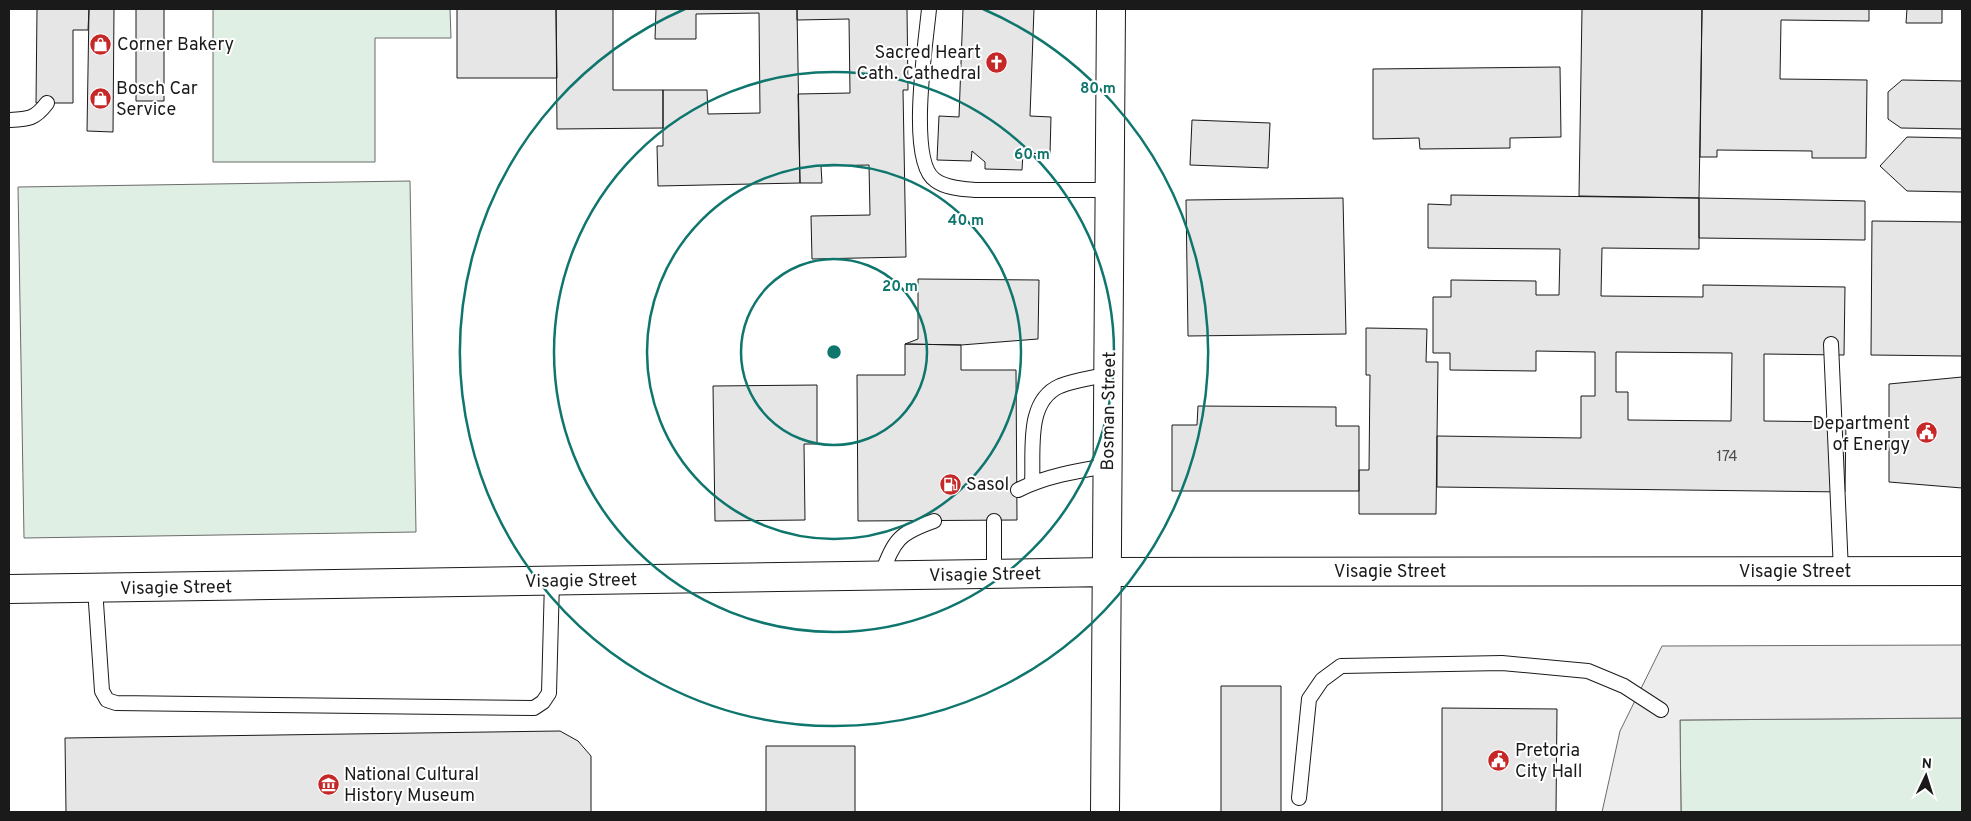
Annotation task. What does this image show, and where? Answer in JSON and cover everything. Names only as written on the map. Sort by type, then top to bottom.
[{"type":"street","name":"Bosman Street","points":[[1104,812],[1111,9]]},
{"type":"street","name":"Visagie Street","points":[[9,589],[1106,572],[1962,570]]},
{"type":"lane","points":[[929,9],[920,112],[920,153],[924,168],[935,180],[954,188],[975,190],[1109,190]]},
{"type":"lane","points":[[9,120],[26,119],[38,115],[47,103]]},
{"type":"lane","points":[[1831,344],[1841,571]]},
{"type":"lane","points":[[1032,483],[1035,416],[1044,397],[1060,386],[1109,374]]},
{"type":"lane","points":[[1018,490],[1032,483],[1073,471],[1107,466]]},
{"type":"lane","points":[[881,575],[894,543],[910,529],[934,521]]},
{"type":"lane","points":[[994,521],[994,574]]},
{"type":"lane","points":[[95,588],[102,691],[107,700],[116,704],[534,708],[543,702],[549,693],[552,581]]},
{"type":"lane","points":[[1299,798],[1309,699],[1322,680],[1341,666],[1502,663],[1588,672],[1624,686],[1661,710]]},
{"type":"green space","points":[[213,9],[450,9],[451,38],[375,38],[375,162],[213,162]]},
{"type":"green space","points":[[410,181],[416,532],[24,538],[18,187]]},
{"type":"green space","points":[[1962,718],[1962,812],[1681,812],[1680,720]]},
{"type":"shaded area","points":[[1962,645],[1962,718],[1680,720],[1681,812],[1602,812],[1620,731],[1662,646]]},
{"type":"building","points":[[37,9],[89,9],[88,30],[73,30],[73,103],[36,103]]},
{"type":"building","points":[[89,9],[114,9],[113,132],[87,131]]},
{"type":"building","points":[[136,9],[164,9],[164,101],[136,101]]},
{"type":"building","points":[[457,9],[556,9],[557,78],[457,78]]},
{"type":"building","points":[[556,9],[613,9],[613,90],[663,90],[663,128],[557,129]]},
{"type":"building","points":[[656,9],[797,9],[800,183],[658,186],[657,146],[663,146],[663,90],[707,90],[708,114],[760,113],[759,13],[696,14],[696,39],[655,39]]},
{"type":"building","points":[[797,9],[907,9],[908,90],[903,90],[906,257],[812,259],[811,216],[870,215],[869,165],[821,166],[822,183],[800,183],[798,94],[850,93],[849,19],[797,20]]},
{"type":"building","name":"Sacred Heart Cath. Cathedral","points":[[963,9],[1034,9],[1030,116],[1051,117],[1050,154],[1023,153],[1022,170],[985,169],[985,162],[972,151],[971,161],[937,160],[939,116],[959,117]]},
{"type":"building","points":[[1582,9],[1702,9],[1699,198],[1579,196]]},
{"type":"building","points":[[1702,9],[1869,9],[1869,21],[1781,20],[1780,79],[1867,80],[1866,158],[1812,158],[1812,151],[1717,150],[1717,157],[1700,157]]},
{"type":"building","points":[[1907,9],[1942,9],[1942,23],[1906,23]]},
{"type":"building","points":[[1560,67],[1561,137],[1510,138],[1510,148],[1420,149],[1419,138],[1373,139],[1373,69]]},
{"type":"building","points":[[1902,80],[1962,81],[1962,129],[1901,128],[1888,119],[1888,92]]},
{"type":"building","points":[[1192,120],[1270,123],[1268,168],[1190,165]]},
{"type":"building","points":[[1907,137],[1962,138],[1962,192],[1907,191],[1880,166]]},
{"type":"building","points":[[1451,195],[1699,198],[1699,249],[1602,248],[1601,296],[1703,297],[1703,285],[1845,287],[1844,355],[1764,354],[1764,421],[1846,422],[1845,492],[1437,487],[1437,436],[1581,438],[1581,396],[1595,396],[1595,352],[1536,351],[1536,371],[1450,370],[1450,353],[1433,353],[1433,297],[1451,297],[1451,280],[1536,281],[1536,295],[1559,295],[1560,249],[1428,248],[1428,204],[1451,205]],"holes":[[[1616,352],[1732,353],[1731,421],[1628,420],[1628,392],[1616,392]]]},
{"type":"building","points":[[1343,198],[1346,334],[1188,336],[1186,200]]},
{"type":"building","points":[[1699,198],[1865,201],[1865,240],[1699,238]]},
{"type":"building","points":[[1872,221],[1962,222],[1962,356],[1871,355]]},
{"type":"building","points":[[918,279],[1039,280],[1038,339],[961,345],[905,344],[918,339]]},
{"type":"building","points":[[1366,328],[1427,329],[1426,362],[1438,362],[1436,514],[1359,514],[1359,470],[1369,470],[1370,375],[1366,375]]},
{"type":"building","points":[[905,344],[961,345],[961,370],[1016,370],[1017,520],[858,521],[857,375],[905,375]]},
{"type":"building","name":"Department of Energy","points":[[1962,377],[1962,488],[1889,482],[1889,384]]},
{"type":"building","points":[[817,385],[817,444],[804,444],[805,520],[715,521],[713,386]]},
{"type":"building","points":[[1198,406],[1336,407],[1336,426],[1359,426],[1359,491],[1172,491],[1172,425],[1197,425]]},
{"type":"building","points":[[1221,686],[1281,686],[1281,812],[1221,812]]},
{"type":"building","name":"Pretoria City Hall","points":[[1442,708],[1557,709],[1556,812],[1442,812]]},
{"type":"building","name":"National Cultural History Museum","points":[[560,731],[578,741],[591,756],[591,812],[66,812],[65,738]]},
{"type":"building","points":[[766,746],[855,746],[855,812],[766,812]]},
{"type":"place","name":"Corner Bakery","points":[[101,44]]},
{"type":"place","name":"Sacred Heart Cath. Cathedral","points":[[997,62]]},
{"type":"place","name":"Bosch Car Service","points":[[100,98]]},
{"type":"place","name":"Department of Energy","points":[[1926,433]]},
{"type":"place","name":"Sasol","points":[[950,484]]},
{"type":"place","name":"Pretoria City Hall","points":[[1499,760]]},
{"type":"place","name":"National Cultural History Museum","points":[[328,784]]}]
